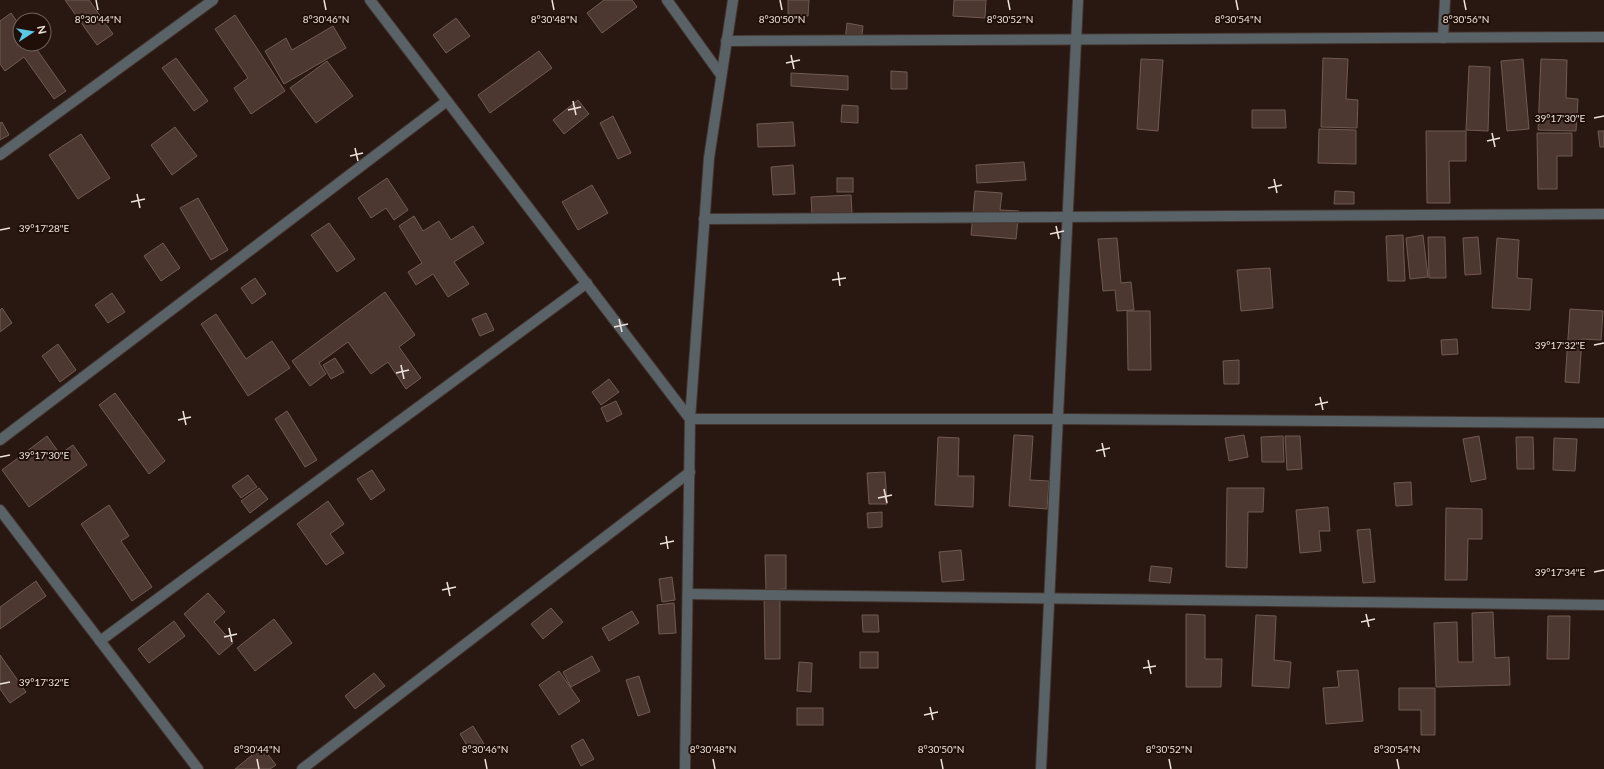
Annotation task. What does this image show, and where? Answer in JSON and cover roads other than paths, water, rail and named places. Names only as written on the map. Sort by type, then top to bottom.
[{"type":"street","points":[[0,155],[213,0]]},
{"type":"street","points":[[370,0],[690,419]]},
{"type":"street","points":[[667,0],[721,74]]},
{"type":"street","points":[[685,769],[689,594],[690,419],[709,158],[733,0]]},
{"type":"street","points":[[1041,769],[1078,0]]},
{"type":"street","points":[[1443,38],[1445,0]]},
{"type":"street","points":[[726,41],[1604,37]]},
{"type":"street","points":[[0,440],[447,101]]},
{"type":"street","points":[[704,219],[1604,214]]},
{"type":"street","points":[[100,641],[587,283]]},
{"type":"street","points":[[690,419],[1058,418],[1604,423]]},
{"type":"street","points":[[302,769],[690,472]]},
{"type":"street","points":[[0,510],[198,769]]},
{"type":"street","points":[[689,594],[1604,605]]}]
